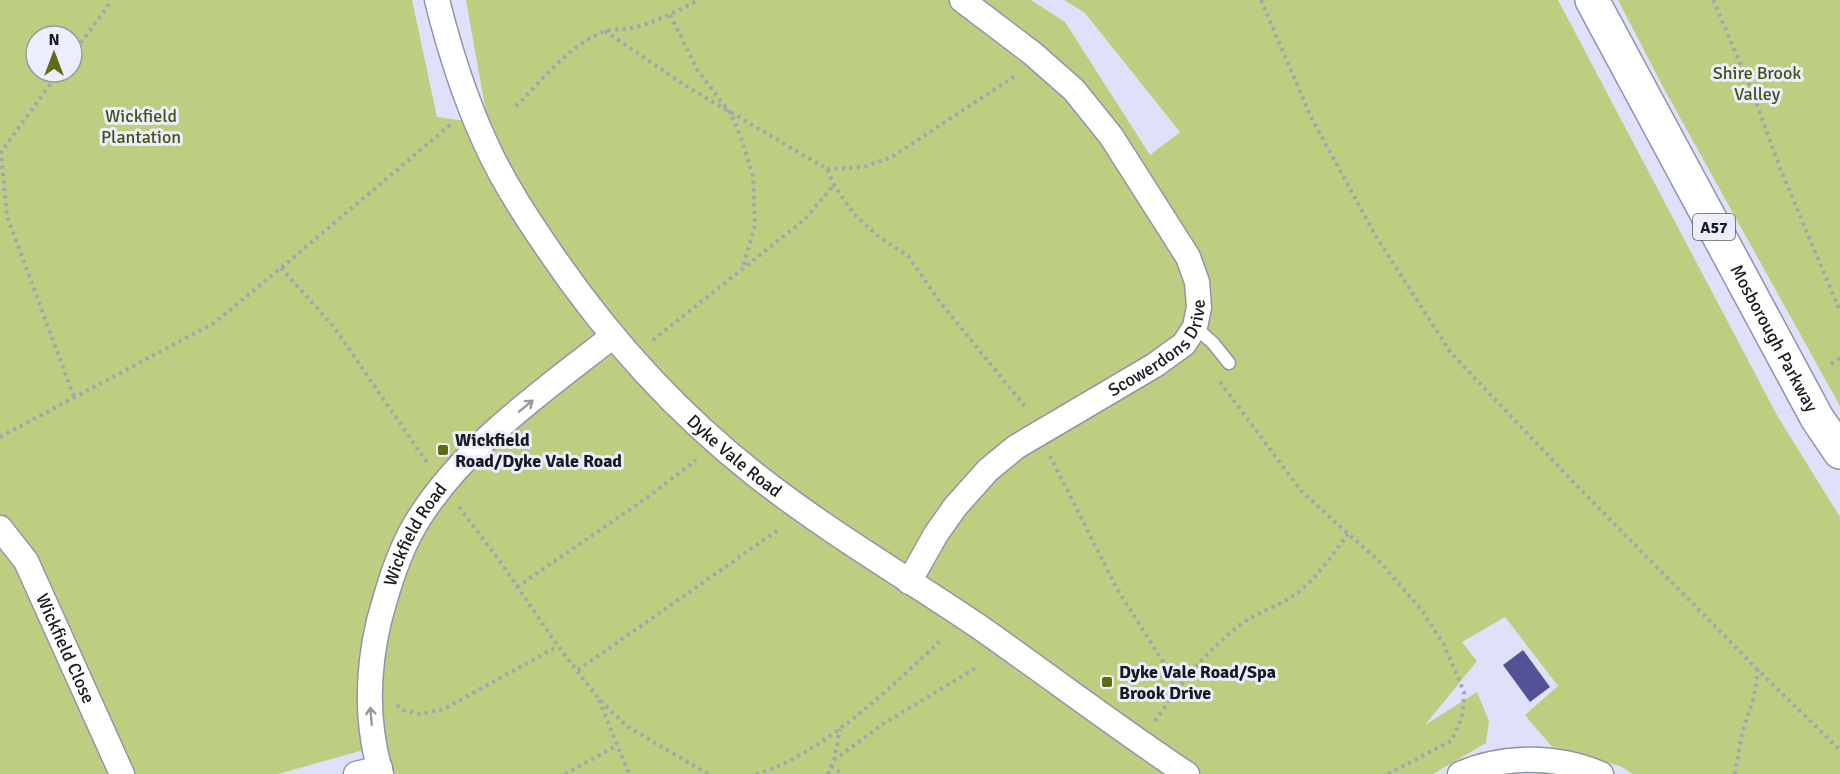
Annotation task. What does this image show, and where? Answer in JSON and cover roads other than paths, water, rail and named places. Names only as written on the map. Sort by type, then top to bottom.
[{"type":"highway","name":"Mosborough Parkway","points":[[1592,0],[1812,408],[1840,452]]},
{"type":"street","name":"Dyke Vale Road","points":[[437,0],[451,56],[485,142],[517,203],[560,268],[633,358],[717,443],[804,512],[977,626],[1141,744],[1187,774]]},
{"type":"street","name":"Scowerdons Drive","points":[[909,582],[936,534],[955,507],[988,470],[1016,447],[1155,364],[1184,344],[1195,327],[1199,307],[1197,282],[1188,257],[1111,136],[1074,90],[1039,59],[962,0]]},
{"type":"street","name":"Wickfield Road","points":[[381,771],[371,723],[369,683],[374,645],[397,563],[414,525],[442,485],[498,428],[613,336]]},
{"type":"street","name":"Wickfield Close","points":[[0,528],[26,561],[122,774]]},
{"type":"street","points":[[1460,774],[1499,761],[1528,759],[1560,763],[1601,774]]},
{"type":"street","points":[[356,774],[381,771]]},
{"type":"lane","points":[[1195,327],[1213,343],[1229,363]]},
{"type":"place","name":"Wickfield Road/Dyke Vale Road","points":[[443,450]]},
{"type":"place","name":"Dyke Vale Road/Spa Brook Drive","points":[[1107,682]]},
{"type":"park label","name":"Shire Brook Valley","points":[[1757,83]]},
{"type":"park label","name":"Wickfield Plantation","points":[[141,126]]}]
